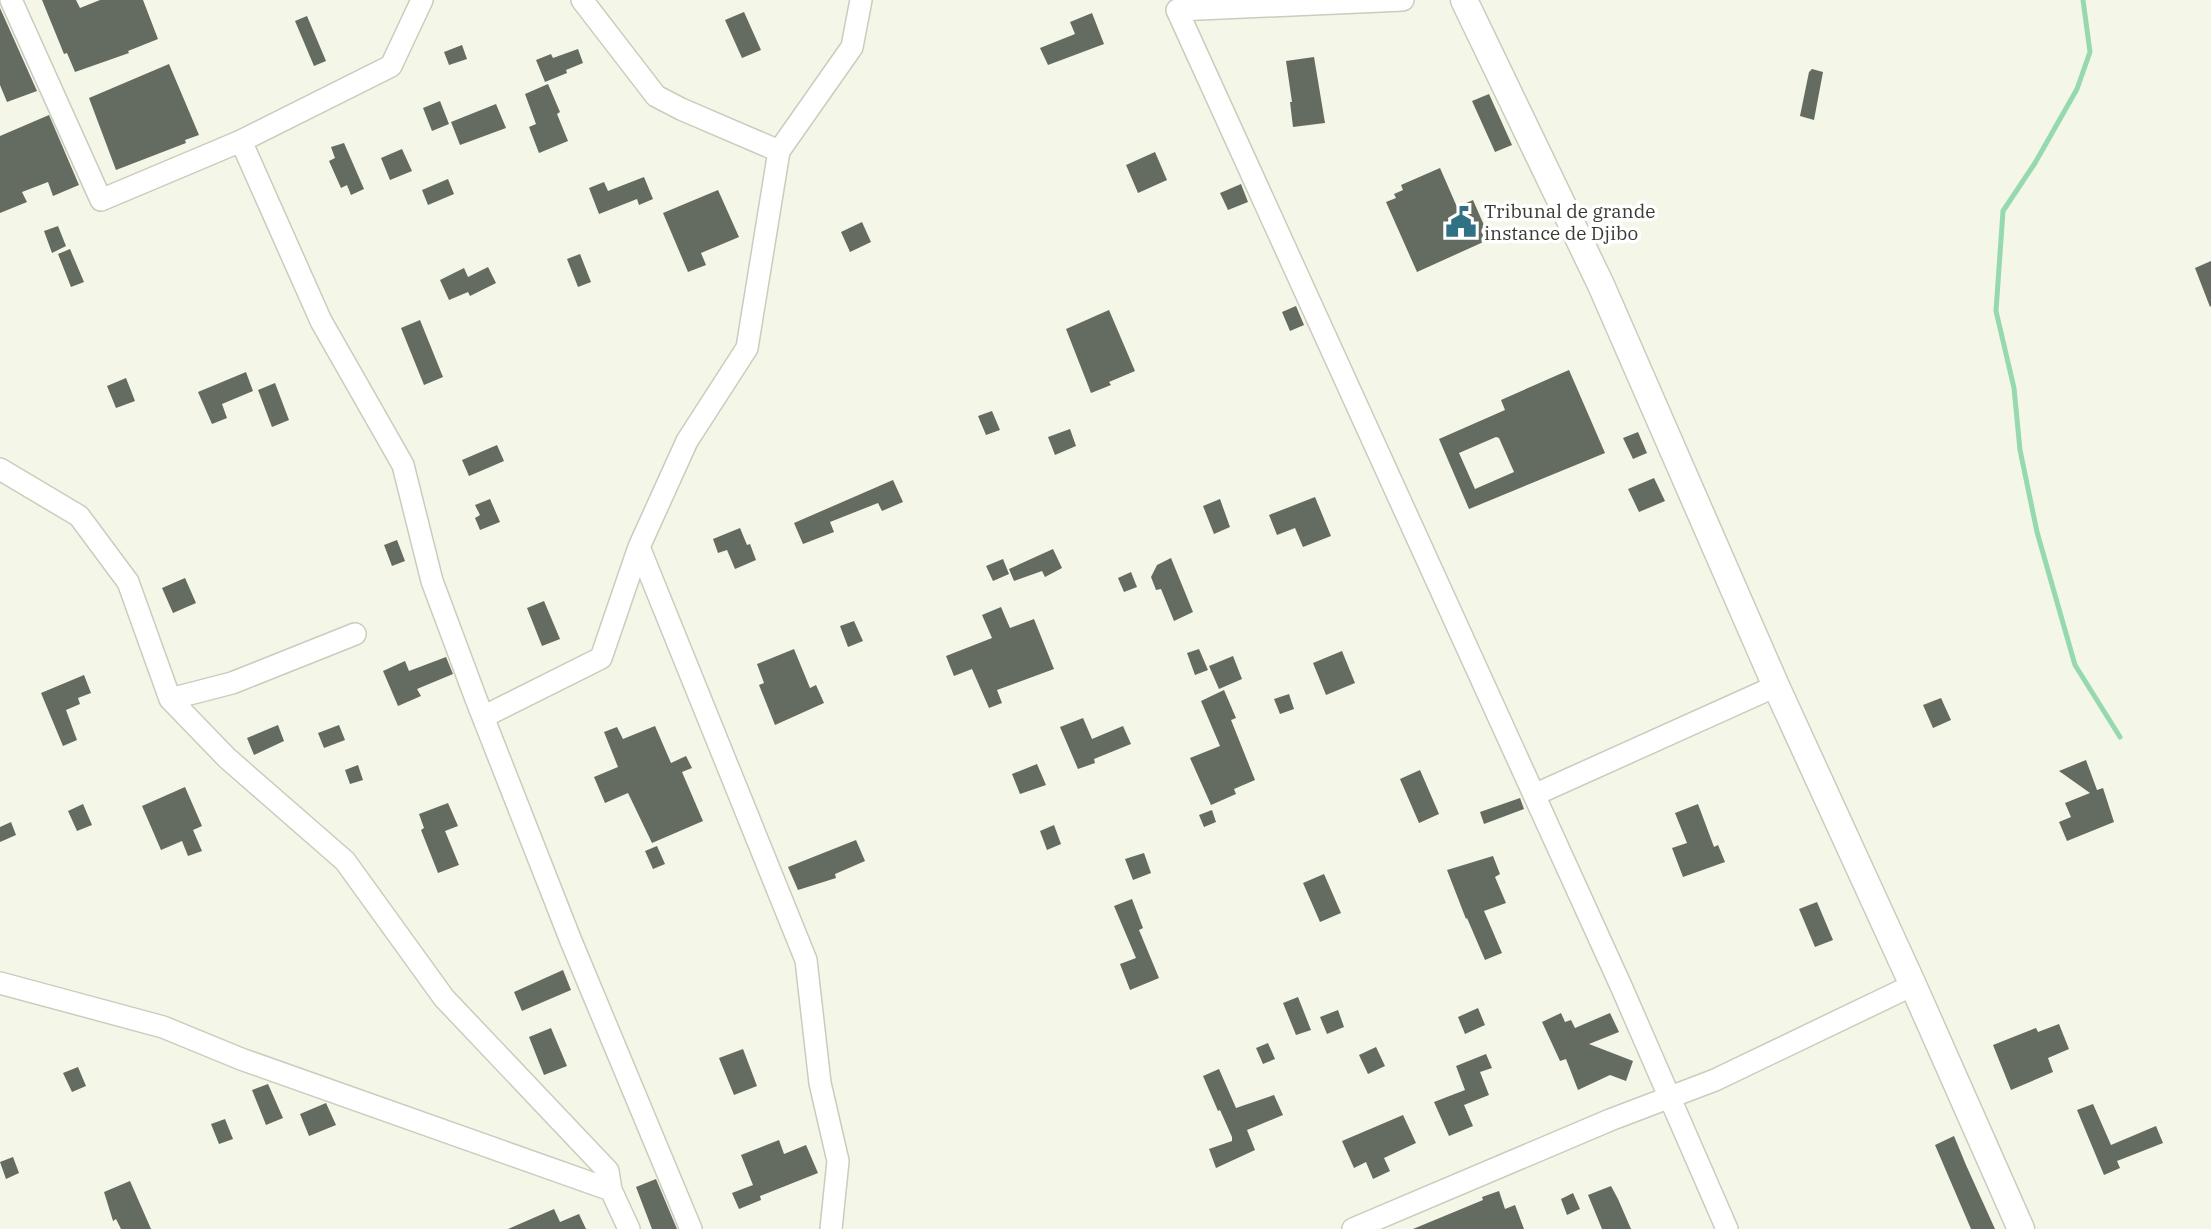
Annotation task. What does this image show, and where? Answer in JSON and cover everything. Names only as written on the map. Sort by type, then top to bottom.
[{"type":"main road","points":[[1464,0],[1601,285],[1776,686],[2021,1229]]},
{"type":"street","points":[[12,0],[101,200],[241,141],[391,66],[422,0]]},
{"type":"street","points":[[582,0],[656,96],[779,151]]},
{"type":"street","points":[[483,717],[601,658],[639,547],[687,441],[747,348],[779,151],[852,47],[861,0]]},
{"type":"street","points":[[1403,0],[1177,10],[1534,795],[1727,1229]]},
{"type":"street","points":[[241,141],[321,321],[403,465],[432,581],[483,717],[571,940],[691,1229]]},
{"type":"street","points":[[0,469],[79,516],[128,582],[170,699],[227,758],[345,861],[444,998],[608,1171],[611,1190],[629,1229]]},
{"type":"street","points":[[639,547],[806,960],[820,1083],[838,1161],[831,1229]]},
{"type":"street","points":[[170,699],[232,683],[355,634]]},
{"type":"street","points":[[1534,795],[1776,686]]},
{"type":"street","points":[[0,983],[163,1027],[240,1059],[611,1190]]},
{"type":"street","points":[[1361,1227],[1715,1080],[1913,985]]},
{"type":"building","points":[[42,0],[76,0],[80,8],[100,0],[143,0],[158,39],[128,51],[129,53],[75,72],[67,53],[64,54]]},
{"type":"building","points":[[0,8],[37,91],[7,102],[0,85]]},
{"type":"building","points":[[744,12],[761,50],[742,58],[725,20]]},
{"type":"building","points":[[1092,13],[1104,44],[1048,65],[1040,48],[1075,34],[1070,22]]},
{"type":"building","points":[[307,16],[326,61],[314,66],[295,21]]},
{"type":"building","points":[[462,45],[467,59],[449,65],[444,52]]},
{"type":"building","points":[[578,49],[583,63],[545,82],[536,60],[551,54],[553,58]]},
{"type":"building","points":[[1314,57],[1325,123],[1293,127],[1286,61]]},
{"type":"building","points":[[169,64],[199,135],[185,140],[186,143],[116,170],[89,98]]},
{"type":"building","points":[[1812,69],[1823,72],[1814,120],[1800,116],[1809,72]]},
{"type":"building","points":[[548,84],[568,141],[539,153],[529,127],[536,124],[525,94]]},
{"type":"building","points":[[1489,94],[1512,145],[1495,152],[1472,101]]},
{"type":"building","points":[[440,101],[449,124],[432,131],[423,108]]},
{"type":"building","points":[[496,104],[506,128],[460,145],[451,122]]},
{"type":"building","points":[[49,115],[79,185],[53,196],[48,182],[22,192],[27,202],[0,213],[0,136]]},
{"type":"building","points":[[344,143],[364,189],[351,195],[347,185],[341,188],[329,161],[335,158],[331,147]]},
{"type":"building","points":[[402,149],[412,171],[390,180],[381,158]]},
{"type":"building","points":[[1155,152],[1167,180],[1138,193],[1126,165]]},
{"type":"building","name":"Tribunal de grande instance de Djibo","points":[[1440,168],[1457,207],[1473,200],[1490,239],[1417,272],[1386,202],[1396,198],[1394,194],[1403,190],[1401,185]]},
{"type":"building","points":[[644,177],[653,199],[639,205],[637,199],[599,214],[589,188],[604,182],[608,191]]},
{"type":"building","points":[[448,179],[454,194],[428,205],[422,190]]},
{"type":"building","points":[[1241,184],[1248,202],[1228,210],[1220,193]]},
{"type":"building","points":[[718,190],[739,237],[701,253],[706,265],[688,272],[663,213]]},
{"type":"building","points":[[862,222],[871,242],[850,252],[841,232]]},
{"type":"building","points":[[58,226],[66,246],[52,253],[44,231]]},
{"type":"building","points":[[70,249],[84,282],[71,287],[58,254]]},
{"type":"building","points":[[580,254],[591,282],[578,287],[567,259]]},
{"type":"building","points":[[2211,261],[2211,306],[2210,307],[2195,268]]},
{"type":"building","points":[[488,267],[496,283],[470,296],[468,292],[449,300],[440,280],[464,268],[468,277]]},
{"type":"building","points":[[1296,306],[1304,325],[1290,331],[1282,312]]},
{"type":"building","points":[[1109,310],[1135,371],[1091,393],[1066,329]]},
{"type":"building","points":[[420,320],[443,377],[424,385],[401,328]]},
{"type":"building","points":[[1569,370],[1605,453],[1469,509],[1439,439],[1505,410],[1501,400]],"holes":[[[1499,438],[1514,472],[1475,489],[1459,453]]]},
{"type":"building","points":[[246,372],[253,391],[222,404],[227,418],[212,424],[198,392]]},
{"type":"building","points":[[126,378],[135,401],[116,408],[107,386]]},
{"type":"building","points":[[275,383],[289,420],[272,427],[258,390]]},
{"type":"building","points":[[992,411],[1000,430],[986,435],[978,416]]},
{"type":"building","points":[[1070,429],[1076,446],[1055,455],[1048,437]]},
{"type":"building","points":[[1638,432],[1647,453],[1633,459],[1623,438]]},
{"type":"building","points":[[497,445],[504,461],[469,476],[462,460]]},
{"type":"building","points":[[1654,478],[1665,501],[1639,512],[1628,489]]},
{"type":"building","points":[[893,480],[903,502],[882,511],[878,503],[830,522],[834,532],[803,544],[794,523]]},
{"type":"building","points":[[1315,497],[1331,536],[1303,547],[1295,528],[1277,535],[1269,515]]},
{"type":"building","points":[[490,499],[500,522],[480,530],[475,518],[480,515],[475,505]]},
{"type":"building","points":[[1220,499],[1230,527],[1214,534],[1203,506]]},
{"type":"building","points":[[740,528],[756,560],[735,569],[727,550],[718,553],[713,539]]},
{"type":"building","points":[[397,540],[405,561],[392,566],[384,545]]},
{"type":"building","points":[[1053,549],[1062,568],[1045,577],[1042,571],[1014,581],[1009,569]]},
{"type":"building","points":[[1171,558],[1193,612],[1174,621],[1161,589],[1156,590],[1151,577],[1157,565]]},
{"type":"building","points":[[1003,559],[1009,574],[993,581],[986,566]]},
{"type":"building","points":[[1131,572],[1137,587],[1124,592],[1118,578]]},
{"type":"building","points":[[185,578],[196,603],[173,613],[162,588]]},
{"type":"building","points":[[544,601],[560,639],[542,646],[527,608]]},
{"type":"building","points":[[1001,607],[1010,628],[1034,619],[1054,669],[997,690],[1002,703],[989,708],[972,669],[954,676],[946,656],[992,638],[982,615]]},
{"type":"building","points":[[854,621],[863,641],[848,647],[840,626]]},
{"type":"building","points":[[794,649],[810,688],[816,685],[824,703],[775,725],[759,685],[764,683],[757,664]]},
{"type":"building","points":[[1199,649],[1208,670],[1195,675],[1187,653]]},
{"type":"building","points":[[1342,651],[1355,683],[1326,695],[1313,663]]},
{"type":"building","points":[[1233,656],[1242,679],[1219,689],[1209,666]]},
{"type":"building","points":[[446,657],[453,674],[417,689],[421,696],[398,706],[383,671],[405,661],[409,671]]},
{"type":"building","points":[[84,675],[91,693],[78,698],[80,704],[66,710],[77,740],[63,746],[41,693]]},
{"type":"building","points":[[1224,690],[1236,718],[1231,720],[1255,780],[1234,789],[1236,794],[1211,805],[1190,758],[1220,746],[1201,701]]},
{"type":"building","points":[[1289,694],[1294,709],[1280,714],[1274,699]]},
{"type":"building","points":[[1941,698],[1951,720],[1933,728],[1923,705]]},
{"type":"building","points":[[1083,718],[1092,739],[1123,726],[1131,744],[1094,759],[1095,763],[1078,769],[1060,727]]},
{"type":"building","points":[[278,725],[284,741],[254,755],[247,738]]},
{"type":"building","points":[[339,725],[345,740],[324,748],[318,733]]},
{"type":"building","points":[[655,726],[671,763],[686,756],[692,768],[682,772],[703,821],[652,843],[628,793],[605,803],[594,777],[618,767],[604,732],[617,727],[623,739]]},
{"type":"building","points":[[2086,760],[2097,790],[2103,788],[2114,822],[2067,841],[2059,822],[2071,817],[2065,803],[2090,793],[2059,771]]},
{"type":"building","points":[[1037,764],[1046,785],[1020,794],[1012,774]]},
{"type":"building","points":[[358,765],[363,780],[350,784],[345,770]]},
{"type":"building","points":[[1420,770],[1439,814],[1419,823],[1400,779]]},
{"type":"building","points":[[185,787],[202,826],[193,830],[202,851],[188,856],[182,841],[161,850],[142,806]]},
{"type":"building","points":[[1520,798],[1524,809],[1484,824],[1480,812]]},
{"type":"building","points":[[448,803],[458,826],[445,831],[459,865],[438,873],[421,830],[424,828],[419,814]]},
{"type":"building","points":[[83,804],[92,825],[77,831],[68,811]]},
{"type":"building","points":[[1698,804],[1714,847],[1718,845],[1725,862],[1683,877],[1672,848],[1687,843],[1675,813]]},
{"type":"building","points":[[1212,810],[1216,822],[1204,827],[1199,815]]},
{"type":"building","points":[[11,822],[16,835],[0,842],[0,827]]},
{"type":"building","points":[[1054,825],[1061,844],[1047,850],[1040,831]]},
{"type":"building","points":[[856,840],[865,861],[835,874],[836,878],[798,890],[788,867]]},
{"type":"building","points":[[657,846],[665,864],[653,869],[645,851]]},
{"type":"building","points":[[1144,853],[1151,873],[1133,880],[1125,859]]},
{"type":"building","points":[[1493,856],[1500,874],[1495,877],[1506,903],[1484,911],[1502,953],[1485,960],[1447,870]]},
{"type":"building","points":[[1324,874],[1341,913],[1320,922],[1303,883]]},
{"type":"building","points":[[1132,899],[1143,928],[1139,930],[1159,978],[1130,990],[1120,964],[1136,958],[1114,906]]},
{"type":"building","points":[[1817,902],[1833,940],[1815,947],[1799,909]]},
{"type":"building","points":[[563,970],[571,990],[522,1011],[514,992]]},
{"type":"building","points":[[1298,997],[1311,1030],[1296,1035],[1283,1003]]},
{"type":"building","points":[[1478,1008],[1485,1025],[1465,1034],[1458,1017]]},
{"type":"building","points":[[1338,1010],[1344,1027],[1327,1034],[1320,1017]]},
{"type":"building","points":[[1561,1013],[1565,1022],[1571,1020],[1575,1028],[1610,1013],[1619,1032],[1589,1044],[1633,1061],[1626,1081],[1610,1075],[1578,1090],[1566,1059],[1560,1061],[1542,1022]]},
{"type":"building","points":[[2059,1024],[2069,1049],[2048,1058],[2053,1072],[2011,1090],[1993,1045],[2036,1028],[2038,1032]]},
{"type":"building","points":[[551,1028],[567,1066],[544,1075],[529,1037]]},
{"type":"building","points":[[1268,1043],[1275,1059],[1263,1064],[1256,1048]]},
{"type":"building","points":[[1376,1047],[1385,1066],[1368,1074],[1359,1055]]},
{"type":"building","points":[[743,1049],[757,1086],[734,1095],[719,1058]]},
{"type":"building","points":[[1486,1054],[1492,1068],[1480,1072],[1489,1095],[1464,1105],[1473,1126],[1449,1136],[1434,1102],[1465,1090],[1456,1066]]},
{"type":"building","points":[[78,1067],[86,1086],[72,1092],[63,1073]]},
{"type":"building","points":[[1219,1069],[1236,1108],[1274,1095],[1283,1115],[1247,1130],[1255,1150],[1216,1168],[1209,1149],[1232,1141],[1232,1137],[1203,1076]]},
{"type":"building","points":[[268,1084],[283,1118],[266,1125],[252,1090]]},
{"type":"building","points":[[326,1103],[336,1125],[309,1136],[300,1114]]},
{"type":"building","points":[[2093,1104],[2111,1145],[2156,1126],[2163,1143],[2117,1161],[2120,1168],[2104,1175],[2077,1110]]},
{"type":"building","points":[[1403,1115],[1416,1143],[1384,1158],[1390,1171],[1373,1179],[1366,1162],[1354,1168],[1342,1141]]},
{"type":"building","points":[[225,1119],[233,1139],[219,1144],[211,1124]]},
{"type":"building","points":[[1954,1136],[1995,1229],[1971,1229],[1935,1145]]},
{"type":"building","points":[[779,1140],[784,1154],[806,1145],[818,1173],[760,1196],[761,1200],[739,1209],[732,1193],[753,1185],[741,1155]]},
{"type":"building","points":[[13,1157],[19,1173],[6,1179],[0,1162]]},
{"type":"building","points":[[656,1179],[677,1229],[652,1229],[636,1187]]},
{"type":"building","points":[[130,1181],[151,1229],[121,1229],[116,1219],[113,1221],[104,1192]]},
{"type":"building","points":[[1611,1186],[1631,1229],[1602,1229],[1588,1195]]},
{"type":"building","points":[[1499,1191],[1505,1209],[1515,1205],[1524,1229],[1413,1229],[1483,1200],[1482,1197]]},
{"type":"building","points":[[1573,1193],[1580,1209],[1567,1215],[1561,1199]]},
{"type":"building","points":[[554,1209],[560,1222],[579,1214],[586,1229],[508,1229]]},
{"type":"waterway","points":[[2083,0],[2090,52],[2077,89],[2035,163],[2003,211],[1996,311],[2014,388],[2020,450],[2037,532],[2075,665],[2120,737]]},
{"type":"place","name":"Tribunal de grande instance de Djibo","points":[[1461,222]]}]
